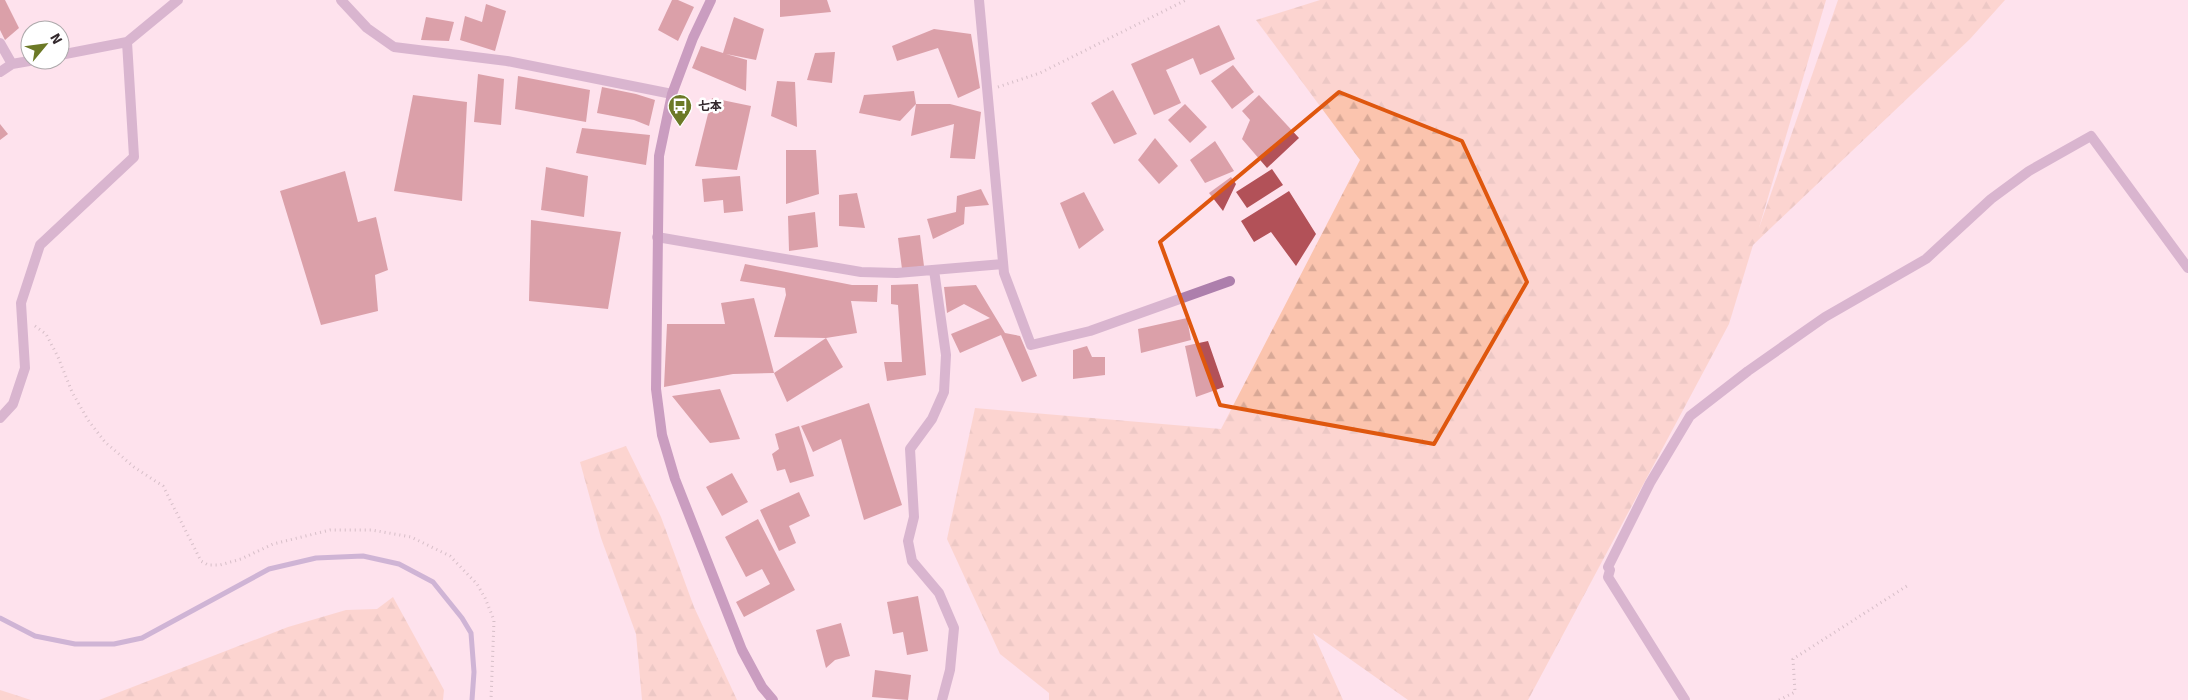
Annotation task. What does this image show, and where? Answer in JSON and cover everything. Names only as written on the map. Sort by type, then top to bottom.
[{"type":"street","points":[[70,53],[127,42],[178,0]]},
{"type":"street","points":[[341,0],[367,28],[394,47],[507,61],[672,94]]},
{"type":"street","points":[[711,0],[693,38],[672,94],[659,156],[656,389],[662,435],[675,479],[742,650],[762,687],[773,700]]},
{"type":"street","points":[[979,0],[1004,273],[1031,345],[1090,331],[1230,281]]},
{"type":"street","points":[[0,418],[13,404],[25,368],[20,315],[21,303],[40,244],[134,157],[127,42]]},
{"type":"street","points":[[0,43],[12,64]]},
{"type":"street","points":[[0,72],[12,64],[20,63]]},
{"type":"street","points":[[1685,700],[1608,576],[1610,570],[1608,567],[1650,482],[1690,416],[1748,371],[1825,317],[1926,259],[1991,199],[2029,171],[2091,136],[2188,268]]},
{"type":"street","points":[[658,237],[862,272],[897,273],[1003,264]]},
{"type":"street","points":[[934,270],[946,355],[944,392],[932,420],[910,449],[914,517],[908,541],[912,561],[938,593],[954,628],[950,670],[942,700]]},
{"type":"path","points":[[988,91],[1040,73],[1186,0]]},
{"type":"path","points":[[20,315],[46,334],[58,357],[72,392],[88,420],[105,442],[134,466],[163,486],[201,561],[220,565],[241,559],[273,544],[330,530],[372,530],[411,536],[450,556],[476,584],[494,620],[492,700]]},
{"type":"path","points":[[1778,700],[1795,692],[1793,659],[1910,584]]},
{"type":"highlighted area","points":[[1339,92],[1462,141],[1527,282],[1434,444],[1220,405],[1160,242]]},
{"type":"green space","points":[[1320,0],[1826,0],[1759,228],[1838,0],[2005,0],[1970,39],[1753,245],[1729,324],[1528,700],[1408,700],[1313,633],[1343,700],[1049,700],[1049,693],[1000,654],[947,539],[975,408],[1221,429],[1360,160],[1256,20]]},
{"type":"green space","points":[[626,446],[661,517],[694,607],[737,700],[642,700],[636,634],[601,538],[580,462]]},
{"type":"green space","points":[[393,597],[444,690],[443,700],[99,700],[288,627],[346,610],[377,609]]},
{"type":"green space","points":[[0,690],[31,700],[0,700]]},
{"type":"building","points":[[0,0],[5,0],[19,28],[5,40],[0,30]]},
{"type":"building","points":[[672,0],[678,0],[694,7],[678,41],[658,30]]},
{"type":"building","points":[[780,0],[827,0],[831,12],[780,17]]},
{"type":"building","points":[[486,4],[506,11],[495,51],[460,40],[465,16],[482,22]]},
{"type":"building","points":[[426,17],[454,22],[449,41],[421,40]]},
{"type":"building","points":[[734,17],[764,29],[756,60],[726,54],[747,60],[746,91],[692,68],[701,46],[723,53]]},
{"type":"building","points":[[1219,25],[1235,59],[1200,75],[1193,58],[1166,70],[1181,103],[1154,115],[1131,64]]},
{"type":"building","points":[[934,29],[971,34],[980,88],[958,98],[938,48],[897,61],[892,46]]},
{"type":"building","points":[[835,52],[832,83],[807,80],[815,53]]},
{"type":"building","points":[[1233,65],[1254,92],[1232,109],[1211,81]]},
{"type":"building","points":[[478,74],[504,79],[501,125],[474,122]]},
{"type":"building","points":[[518,76],[590,90],[586,122],[515,109]]},
{"type":"building","points":[[777,81],[795,82],[797,127],[771,116]]},
{"type":"building","points":[[602,87],[655,100],[649,126],[634,120],[597,113]]},
{"type":"building","points":[[1113,90],[1137,134],[1114,144],[1091,103]]},
{"type":"building","points":[[914,91],[916,104],[900,121],[859,113],[864,95]]},
{"type":"building","points":[[413,95],[467,102],[462,201],[394,191]]},
{"type":"building","points":[[1259,95],[1299,138],[1267,168],[1242,139],[1250,120],[1242,111]]},
{"type":"building","points":[[712,98],[751,106],[737,170],[695,166]]},
{"type":"building","points":[[916,104],[950,104],[981,112],[975,159],[950,158],[954,124],[911,136]]},
{"type":"building","points":[[1185,104],[1207,127],[1190,143],[1168,120]]},
{"type":"building","points":[[0,124],[8,134],[0,140]]},
{"type":"building","points":[[582,128],[650,135],[646,165],[576,153]]},
{"type":"building","points":[[1155,138],[1178,166],[1159,184],[1138,160]]},
{"type":"building","points":[[1215,141],[1234,171],[1205,183],[1190,160]]},
{"type":"building","points":[[786,150],[816,150],[819,194],[786,204]]},
{"type":"building","points":[[546,167],[588,176],[584,217],[541,210]]},
{"type":"building","points":[[1272,169],[1283,185],[1247,208],[1236,192]]},
{"type":"building","points":[[345,171],[358,222],[376,217],[388,270],[375,275],[378,311],[321,325],[280,191]]},
{"type":"building","points":[[740,176],[743,211],[724,213],[723,200],[704,202],[702,179]]},
{"type":"building","points":[[1231,177],[1236,184],[1223,211],[1209,193]]},
{"type":"building","points":[[981,189],[989,205],[965,207],[964,224],[933,239],[927,219],[956,212],[957,196]]},
{"type":"building","points":[[1289,191],[1316,234],[1296,266],[1271,232],[1254,242],[1241,221]]},
{"type":"building","points":[[1084,192],[1104,230],[1079,249],[1060,203]]},
{"type":"building","points":[[857,193],[865,228],[839,226],[839,195]]},
{"type":"building","points":[[815,212],[818,247],[789,251],[788,216]]},
{"type":"building","points":[[531,220],[621,232],[608,309],[529,301]]},
{"type":"building","points":[[920,235],[924,266],[902,269],[898,238]]},
{"type":"building","points":[[745,264],[852,285],[878,285],[877,302],[851,301],[857,333],[826,338],[774,337],[786,295],[785,288],[740,281]]},
{"type":"building","points":[[918,284],[926,375],[887,381],[884,362],[902,362],[898,305],[891,304],[891,285]]},
{"type":"building","points":[[976,285],[1005,333],[1020,336],[1037,376],[1022,382],[1001,335],[960,353],[951,334],[990,318],[964,304],[947,313],[944,287]]},
{"type":"building","points":[[754,298],[774,373],[733,374],[664,387],[667,324],[725,324],[721,303]]},
{"type":"building","points":[[1187,318],[1191,340],[1141,353],[1138,329]]},
{"type":"building","points":[[826,338],[843,367],[787,402],[774,373]]},
{"type":"building","points":[[1208,341],[1224,387],[1196,397],[1185,346]]},
{"type":"building","points":[[1087,346],[1092,357],[1105,357],[1105,375],[1073,379],[1073,350]]},
{"type":"building","points":[[720,389],[740,439],[710,443],[672,396]]},
{"type":"building","points":[[869,403],[902,505],[864,520],[841,439],[813,452],[801,426]]},
{"type":"building","points":[[799,426],[814,476],[790,483],[785,469],[777,471],[772,454],[779,449],[775,434]]},
{"type":"building","points":[[732,473],[748,502],[722,516],[706,487]]},
{"type":"building","points":[[799,492],[810,516],[789,526],[796,543],[779,551],[760,510]]},
{"type":"building","points":[[758,519],[795,590],[744,617],[736,602],[770,584],[762,569],[746,577],[725,537]]},
{"type":"building","points":[[918,596],[928,651],[907,655],[903,632],[893,634],[887,602]]},
{"type":"building","points":[[841,623],[850,656],[835,660],[826,668],[816,630]]},
{"type":"building","points":[[875,670],[911,675],[908,700],[872,697]]},
{"type":"waterway","points":[[0,618],[35,636],[75,644],[114,644],[142,638],[269,569],[316,558],[363,556],[399,564],[433,582],[462,618],[471,633],[474,672],[472,700]]},
{"type":"place","name":"七本","points":[[680,127]]}]
